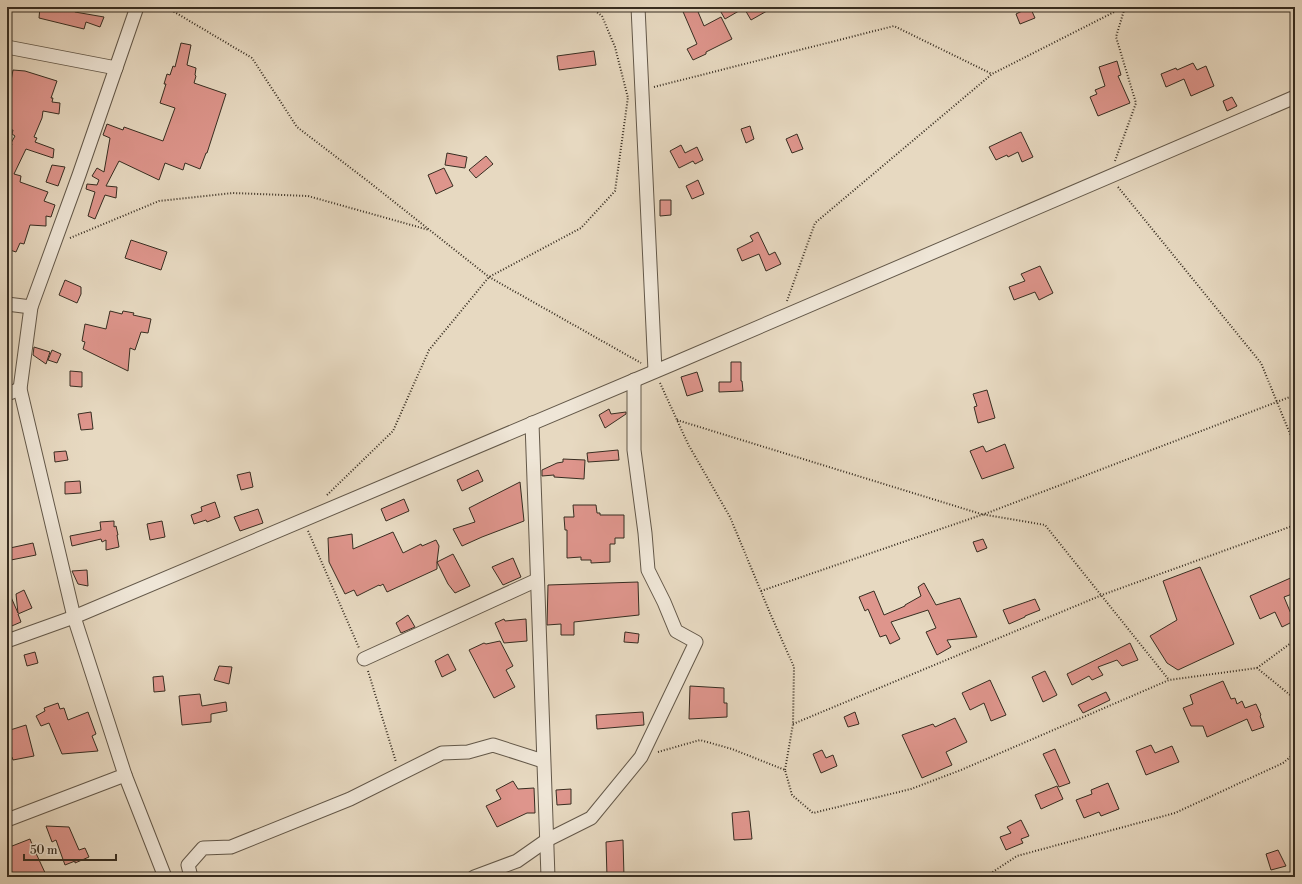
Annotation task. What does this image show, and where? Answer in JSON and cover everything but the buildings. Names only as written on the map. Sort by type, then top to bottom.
[{"type":"street","points":[[137,7],[31,307],[20,389],[74,617],[125,775],[165,877]]},
{"type":"street","points":[[638,7],[655,371]]},
{"type":"street","points":[[7,47],[116,68]]},
{"type":"street","points":[[7,641],[74,617],[634,380],[1295,97]]},
{"type":"street","points":[[7,304],[31,307]]},
{"type":"street","points":[[474,877],[517,861],[547,840],[591,818],[641,757],[696,642],[676,631],[648,570],[645,533],[634,450],[634,380]]},
{"type":"street","points":[[7,394],[20,389]]},
{"type":"street","points":[[532,423],[548,877]]},
{"type":"street","points":[[364,659],[537,580]]},
{"type":"street","points":[[191,877],[188,865],[202,848],[230,847],[350,799],[442,753],[468,752],[493,745],[543,761]]},
{"type":"street","points":[[7,820],[125,775]]},
{"type":"path","points":[[166,7],[252,58],[297,127],[370,182],[489,277],[655,371],[688,444],[730,517],[794,667],[792,724],[785,770],[792,795],[814,813],[910,789],[961,770],[1169,680],[1257,668],[1295,640]]},
{"type":"path","points":[[323,500],[393,431],[429,350],[489,277],[581,228],[615,191],[628,97],[615,48],[602,16],[590,7]]},
{"type":"path","points":[[781,317],[815,223],[992,74],[1125,7]]},
{"type":"path","points":[[1125,7],[1116,37],[1136,103],[1109,176],[1261,363],[1295,446]]},
{"type":"path","points":[[642,90],[894,26],[992,74]]},
{"type":"path","points":[[628,97],[643,116]]},
{"type":"path","points":[[54,244],[159,201],[233,193],[308,196],[431,231]]},
{"type":"path","points":[[761,591],[981,514],[1295,395]]},
{"type":"path","points":[[677,420],[981,514],[1045,525],[1169,680]]},
{"type":"path","points":[[303,520],[364,659],[400,775]]},
{"type":"path","points":[[792,724],[1102,595],[1295,525]]},
{"type":"path","points":[[1257,668],[1295,699]]},
{"type":"path","points":[[641,757],[700,740],[732,750],[785,770]]},
{"type":"path","points":[[985,877],[1017,856],[1175,813],[1283,763],[1295,753]]}]
